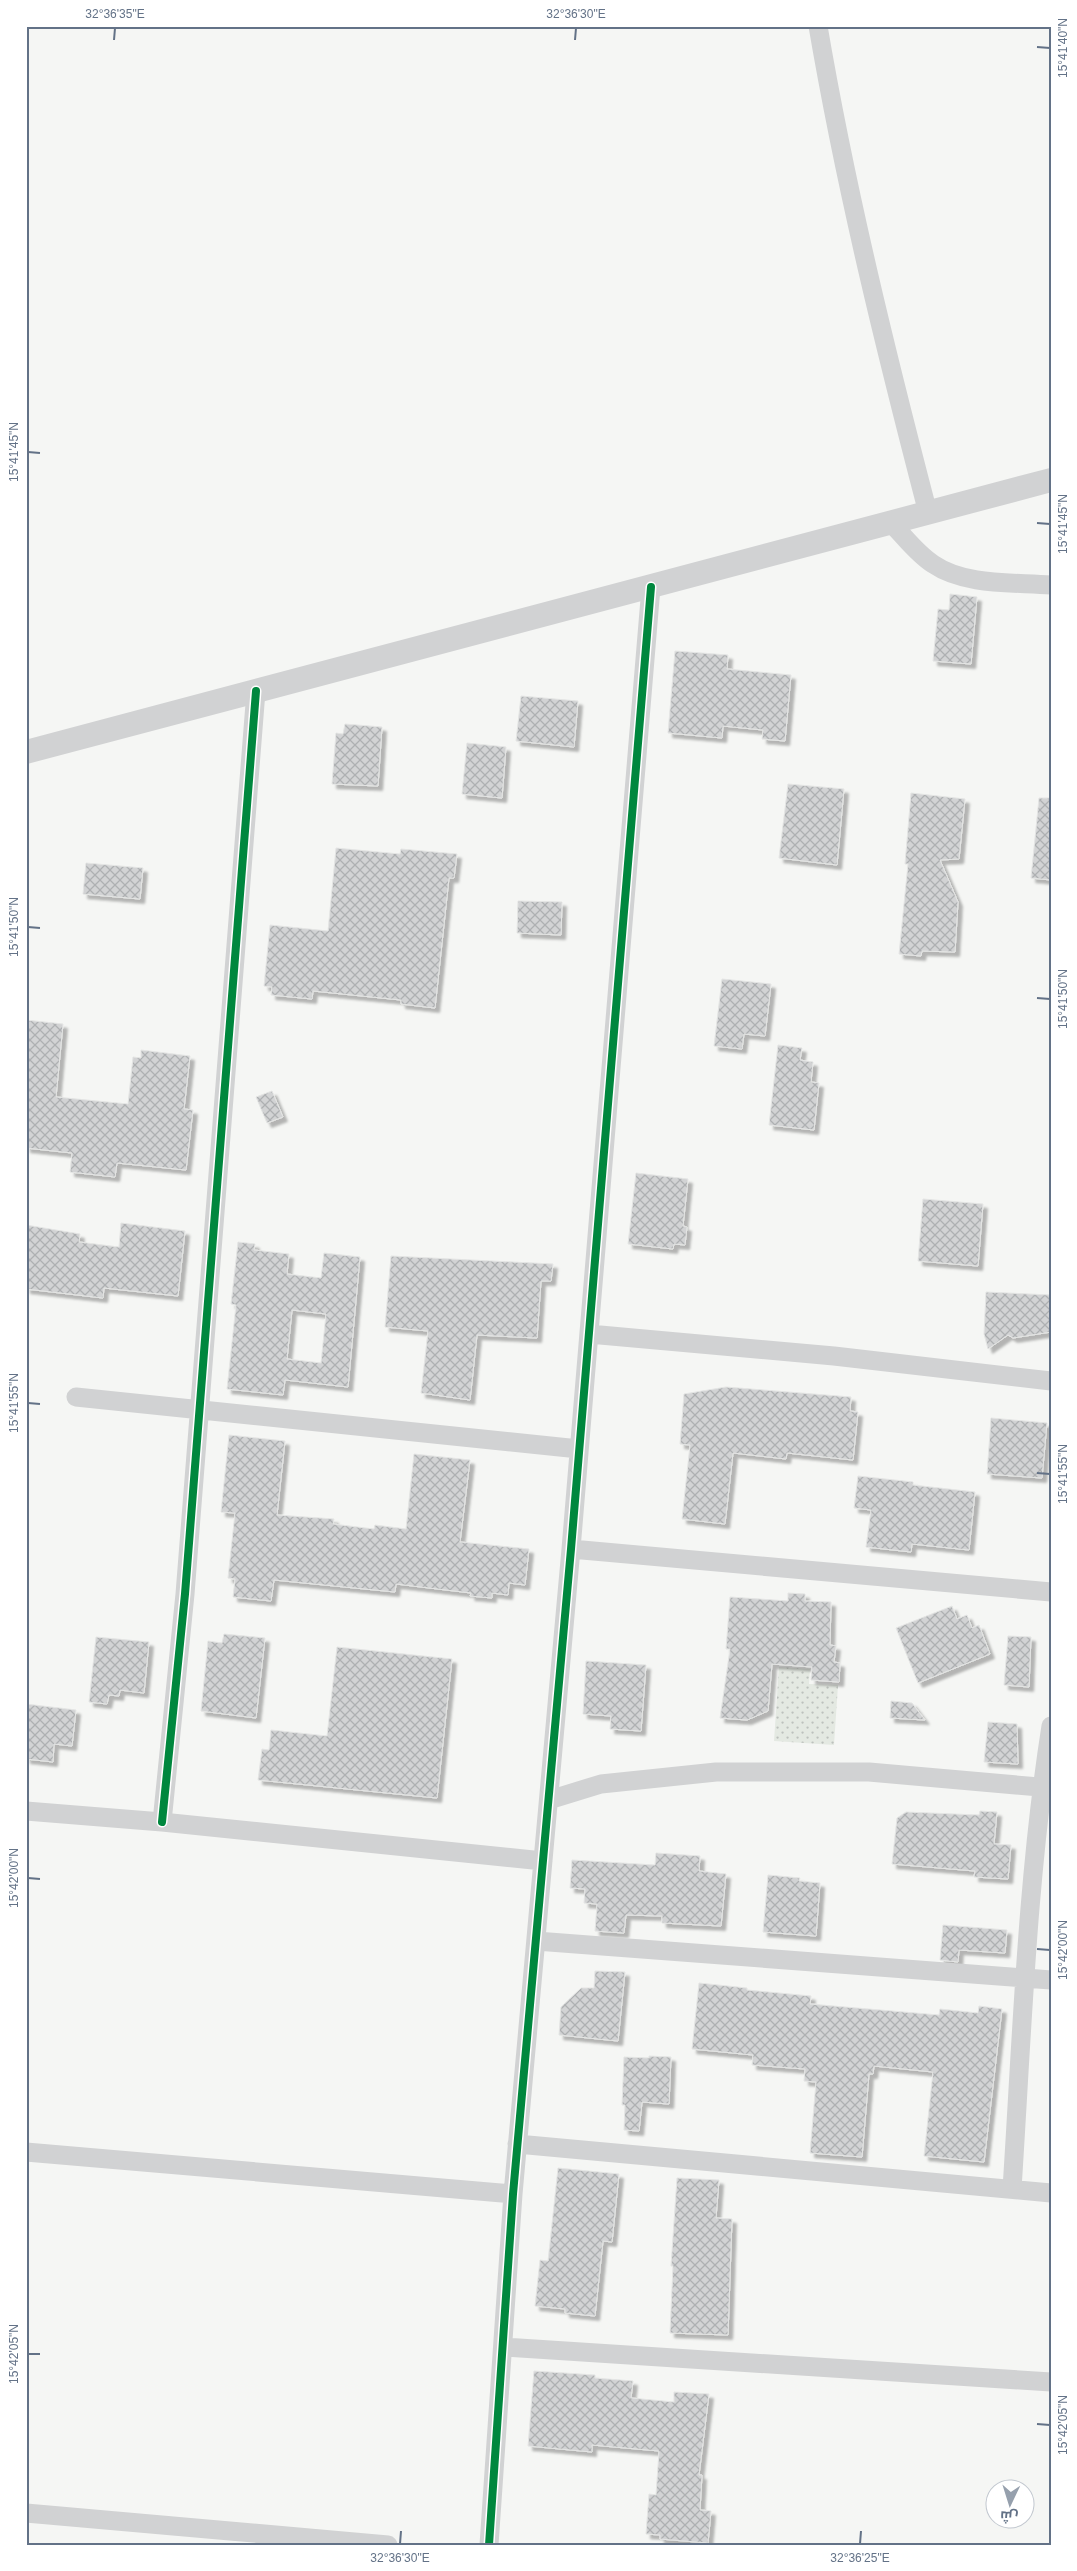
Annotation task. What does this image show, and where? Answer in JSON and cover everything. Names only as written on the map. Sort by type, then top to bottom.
[{"type":"street","points":[[818,26],[830,96],[885,349],[928,513]]},
{"type":"street","points":[[26,752],[1051,480]]},
{"type":"street","points":[[891,523],[932,564],[953,573],[978,580],[1051,585]]},
{"type":"street","points":[[489,2545],[517,2144],[571,1549],[651,587]]},
{"type":"street","points":[[162,1822],[185,1594],[256,691]]},
{"type":"street","points":[[589,1334],[834,1356],[1051,1381]]},
{"type":"street","points":[[76,1397],[579,1449]]},
{"type":"street","points":[[571,1549],[1051,1592]]},
{"type":"street","points":[[1012,2189],[1026,1978],[1051,1726]]},
{"type":"street","points":[[549,1800],[601,1784],[716,1772],[869,1772],[1046,1788]]},
{"type":"street","points":[[26,1811],[162,1822],[543,1861]]},
{"type":"street","points":[[536,1941],[1051,1980]]},
{"type":"street","points":[[517,2144],[1051,2192]]},
{"type":"street","points":[[26,2152],[513,2194]]},
{"type":"street","points":[[503,2347],[1051,2382]]},
{"type":"street","points":[[26,2513],[388,2545]]},
{"type":"shaded area","points":[[779,1667],[810,1669],[809,1684],[838,1685],[834,1745],[774,1741]]},
{"type":"building","points":[[950,594],[977,597],[971,664],[933,661],[938,609],[949,610]]},
{"type":"building","points":[[675,651],[728,655],[727,669],[791,675],[785,741],[762,739],[763,730],[723,726],[722,738],[668,733]]},
{"type":"building","points":[[521,696],[578,701],[574,747],[516,741]]},
{"type":"building","points":[[345,724],[382,727],[378,786],[332,784],[336,733],[343,734]]},
{"type":"building","points":[[467,743],[506,747],[502,798],[462,794]]},
{"type":"building","points":[[788,784],[844,789],[837,865],[779,858]]},
{"type":"building","points":[[911,793],[965,799],[959,859],[940,860],[958,902],[955,952],[922,951],[921,956],[899,954],[908,864],[905,864]]},
{"type":"building","points":[[1039,798],[1051,798],[1051,880],[1031,878]]},
{"type":"building","points":[[336,848],[400,854],[401,849],[457,854],[454,878],[449,878],[435,1008],[401,1004],[401,1000],[313,991],[312,999],[271,995],[272,987],[264,986],[270,925],[328,931]]},
{"type":"building","points":[[86,863],[143,868],[140,899],[83,894]]},
{"type":"building","points":[[518,901],[562,902],[561,935],[517,933]]},
{"type":"building","points":[[722,979],[771,984],[765,1036],[744,1034],[742,1049],[714,1046]]},
{"type":"building","points":[[26,1020],[63,1024],[56,1097],[128,1104],[133,1057],[141,1058],[141,1050],[190,1056],[184,1109],[193,1110],[186,1170],[117,1163],[115,1177],[70,1172],[72,1153],[26,1148]]},
{"type":"building","points":[[778,1045],[802,1048],[800,1060],[813,1062],[811,1082],[819,1083],[814,1130],[769,1125]]},
{"type":"building","points":[[272,1091],[283,1117],[267,1123],[256,1097]]},
{"type":"building","points":[[636,1173],[688,1179],[683,1226],[687,1227],[685,1245],[674,1244],[673,1249],[628,1244]]},
{"type":"building","points":[[923,1199],[983,1204],[978,1266],[918,1261]]},
{"type":"building","points":[[121,1223],[185,1231],[178,1296],[104,1288],[103,1298],[26,1289],[26,1225],[80,1234],[79,1242],[119,1247]]},
{"type":"building","points":[[238,1242],[255,1244],[254,1250],[289,1254],[287,1274],[321,1278],[324,1253],[360,1257],[348,1387],[285,1380],[283,1395],[227,1389],[236,1305],[231,1304]],"holes":[[[292,1310],[326,1314],[321,1363],[287,1359]]]},
{"type":"building","points":[[391,1256],[553,1264],[551,1281],[541,1281],[537,1338],[477,1335],[470,1400],[421,1393],[428,1331],[385,1327]]},
{"type":"building","points":[[986,1292],[1051,1295],[1051,1332],[1013,1338],[1008,1335],[988,1349],[984,1334]]},
{"type":"building","points":[[726,1387],[851,1397],[850,1411],[858,1412],[853,1460],[787,1453],[786,1459],[733,1453],[725,1524],[682,1519],[690,1445],[680,1444],[684,1394]]},
{"type":"building","points":[[991,1418],[1047,1423],[1042,1478],[987,1474]]},
{"type":"building","points":[[229,1435],[285,1441],[277,1515],[334,1519],[333,1524],[374,1529],[375,1525],[406,1529],[414,1454],[470,1460],[460,1542],[529,1549],[525,1585],[509,1583],[508,1595],[492,1593],[492,1598],[470,1596],[471,1593],[396,1584],[395,1592],[274,1580],[271,1601],[233,1597],[235,1579],[228,1578],[235,1513],[221,1512]]},
{"type":"building","points":[[858,1476],[913,1482],[913,1485],[975,1492],[969,1550],[912,1544],[911,1552],[866,1547],[871,1510],[854,1508]]},
{"type":"building","points":[[788,1593],[805,1594],[805,1601],[831,1602],[830,1645],[836,1646],[834,1662],[840,1663],[839,1682],[811,1680],[812,1667],[772,1664],[768,1711],[747,1720],[720,1718],[730,1649],[726,1649],[730,1597],[788,1601]]},
{"type":"building","points":[[952,1606],[957,1619],[967,1615],[972,1628],[979,1625],[990,1654],[918,1683],[896,1628]]},
{"type":"building","points":[[224,1634],[265,1638],[256,1718],[201,1711],[208,1641],[222,1643]]},
{"type":"building","points":[[1008,1636],[1031,1637],[1029,1687],[1004,1685]]},
{"type":"building","points":[[96,1637],[149,1642],[144,1693],[120,1690],[119,1696],[109,1695],[107,1704],[89,1702]]},
{"type":"building","points":[[337,1647],[452,1659],[437,1798],[258,1780],[262,1749],[269,1750],[271,1730],[327,1736]]},
{"type":"building","points":[[586,1661],[646,1665],[641,1731],[610,1729],[611,1716],[583,1714]]},
{"type":"building","points":[[891,1701],[912,1703],[925,1720],[890,1718]]},
{"type":"building","points":[[26,1704],[76,1710],[72,1746],[54,1744],[53,1762],[26,1759]]},
{"type":"building","points":[[988,1722],[1017,1724],[1018,1764],[984,1762]]},
{"type":"building","points":[[980,1811],[997,1812],[994,1844],[1011,1845],[1008,1879],[974,1877],[975,1871],[892,1864],[897,1818],[906,1812],[979,1815]]},
{"type":"building","points":[[656,1853],[700,1856],[699,1871],[726,1874],[721,1926],[662,1923],[662,1916],[626,1915],[624,1933],[595,1931],[597,1904],[584,1903],[585,1889],[570,1888],[572,1860],[655,1865]]},
{"type":"building","points":[[768,1875],[800,1878],[799,1881],[820,1883],[816,1936],[763,1932]]},
{"type":"building","points":[[943,1925],[1007,1930],[1005,1953],[959,1950],[958,1962],[940,1960]]},
{"type":"building","points":[[595,1971],[625,1972],[618,2041],[559,2035],[561,2007],[581,1988],[594,1988]]},
{"type":"building","points":[[699,1983],[811,1996],[810,2004],[939,2015],[940,2009],[978,2013],[979,2006],[1002,2009],[984,2162],[924,2156],[933,2072],[874,2066],[873,2074],[869,2074],[862,2157],[810,2153],[816,2082],[804,2081],[805,2069],[752,2065],[753,2055],[692,2049]]},
{"type":"building","points":[[649,2056],[671,2057],[669,2104],[642,2102],[639,2131],[624,2130],[625,2105],[622,2105],[624,2057],[649,2058]]},
{"type":"building","points":[[558,2168],[619,2174],[612,2242],[603,2241],[595,2316],[565,2313],[565,2309],[535,2306],[540,2260],[548,2261]]},
{"type":"building","points":[[677,2178],[719,2180],[716,2218],[732,2219],[728,2335],[670,2333],[673,2266],[671,2266]]},
{"type":"building","points":[[534,2371],[595,2375],[595,2378],[633,2381],[631,2398],[674,2402],[674,2392],[709,2394],[699,2475],[702,2475],[700,2510],[711,2511],[708,2543],[660,2539],[660,2535],[646,2534],[649,2494],[656,2495],[659,2451],[592,2445],[592,2452],[528,2446]]},
{"type":"cycle path","points":[[489,2545],[513,2194],[571,1549],[651,587]]},
{"type":"cycle path","points":[[162,1822],[185,1594],[256,691]]}]
